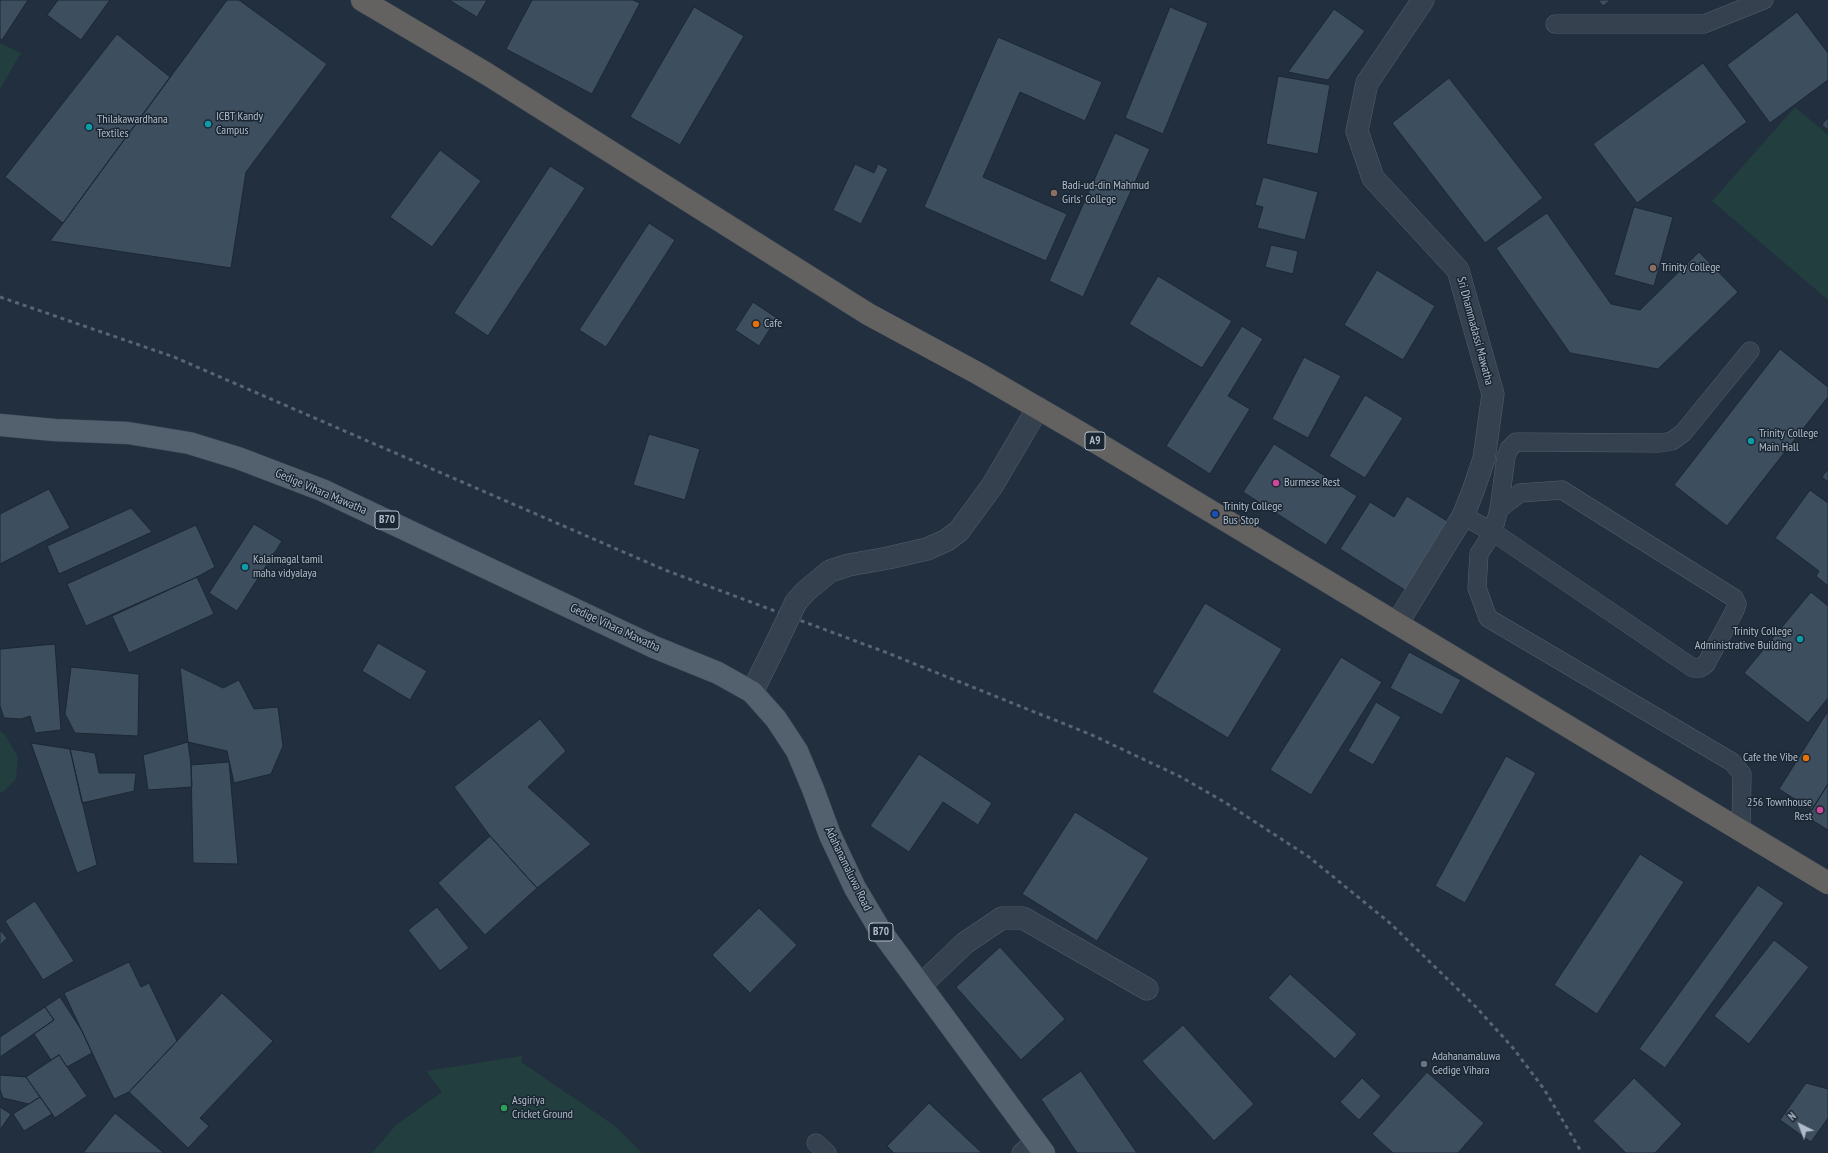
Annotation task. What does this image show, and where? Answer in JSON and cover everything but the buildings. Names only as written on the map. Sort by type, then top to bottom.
[{"type":"highway","name":"A9","points":[[362,0],[487,74],[868,314],[979,374],[1038,408],[1398,622],[1742,829],[1828,883]]},
{"type":"main road","name":"Gedige Vihara Mawatha","points":[[0,425],[54,430],[128,433],[189,442],[238,458],[322,490],[654,647],[718,674],[752,692]]},
{"type":"main road","name":"Adahanamaluwa Road","points":[[752,692],[776,719],[797,751],[830,835],[855,888],[880,930],[1034,1149]]},
{"type":"street","name":"Sri Dhammadassi Mawatha","points":[[1398,622],[1463,516],[1484,459],[1493,394],[1458,270],[1373,178],[1357,131],[1367,83],[1424,0]]},
{"type":"street","points":[[752,692],[796,602],[806,591],[830,572],[849,565],[927,549],[947,540],[959,531],[992,486],[1038,408]]},
{"type":"street","points":[[920,985],[965,943],[1002,918],[1023,918],[1147,989]]},
{"type":"lane","points":[[1555,24],[1704,24],[1764,0]]},
{"type":"lane","points":[[1742,829],[1742,774],[1732,762],[1488,618],[1477,588],[1479,554],[1493,532],[1499,510],[1506,457],[1510,448],[1516,442],[1660,443],[1672,441],[1683,433],[1750,351]]},
{"type":"lane","points":[[1463,516],[1493,532],[1693,668],[1700,668],[1706,664],[1735,610],[1737,604],[1734,598],[1562,490],[1520,492],[1499,510]]},
{"type":"green space","points":[[0,43],[21,53],[0,89]]},
{"type":"green space","points":[[1795,107],[1828,135],[1828,300],[1712,201]]},
{"type":"green space","points":[[0,731],[5,735],[18,757],[16,779],[2,793],[0,792]]},
{"type":"green space","name":"Asgiriya Cricket Ground","points":[[522,1056],[521,1062],[615,1126],[642,1153],[372,1153],[396,1125],[442,1092],[426,1071]]},
{"type":"railway","points":[[0,297],[174,357],[665,570],[885,652],[1092,735],[1181,777],[1226,803],[1309,857],[1391,924],[1476,1007],[1513,1048],[1544,1089],[1582,1153]]},
{"type":"place","name":"ICBT Kandy Campus","points":[[208,124]]},
{"type":"place","name":"Thilakawardhana Textiles","points":[[89,127]]},
{"type":"place","name":"Badi-ud-din Mahmud Girls' College","points":[[1054,193]]},
{"type":"place","name":"Trinity College","points":[[1653,268]]},
{"type":"place","name":"Cafe","points":[[756,324]]},
{"type":"place","name":"Trinity College Main Hall","points":[[1751,441]]},
{"type":"place","name":"Burmese Rest","points":[[1276,483]]},
{"type":"place","name":"Trinity College Bus Stop","points":[[1215,514]]},
{"type":"place","name":"Kalaimagal tamil maha vidyalaya","points":[[245,567]]},
{"type":"place","name":"Trinity College Administrative Building","points":[[1800,639]]},
{"type":"place","name":"Cafe the Vibe","points":[[1806,758]]},
{"type":"place","name":"256 Townhouse Rest","points":[[1820,810]]},
{"type":"place","name":"Adahanamaluwa Gedige Vihara","points":[[1424,1064]]},
{"type":"place","name":"Asgiriya Cricket Ground","points":[[504,1108]]}]
